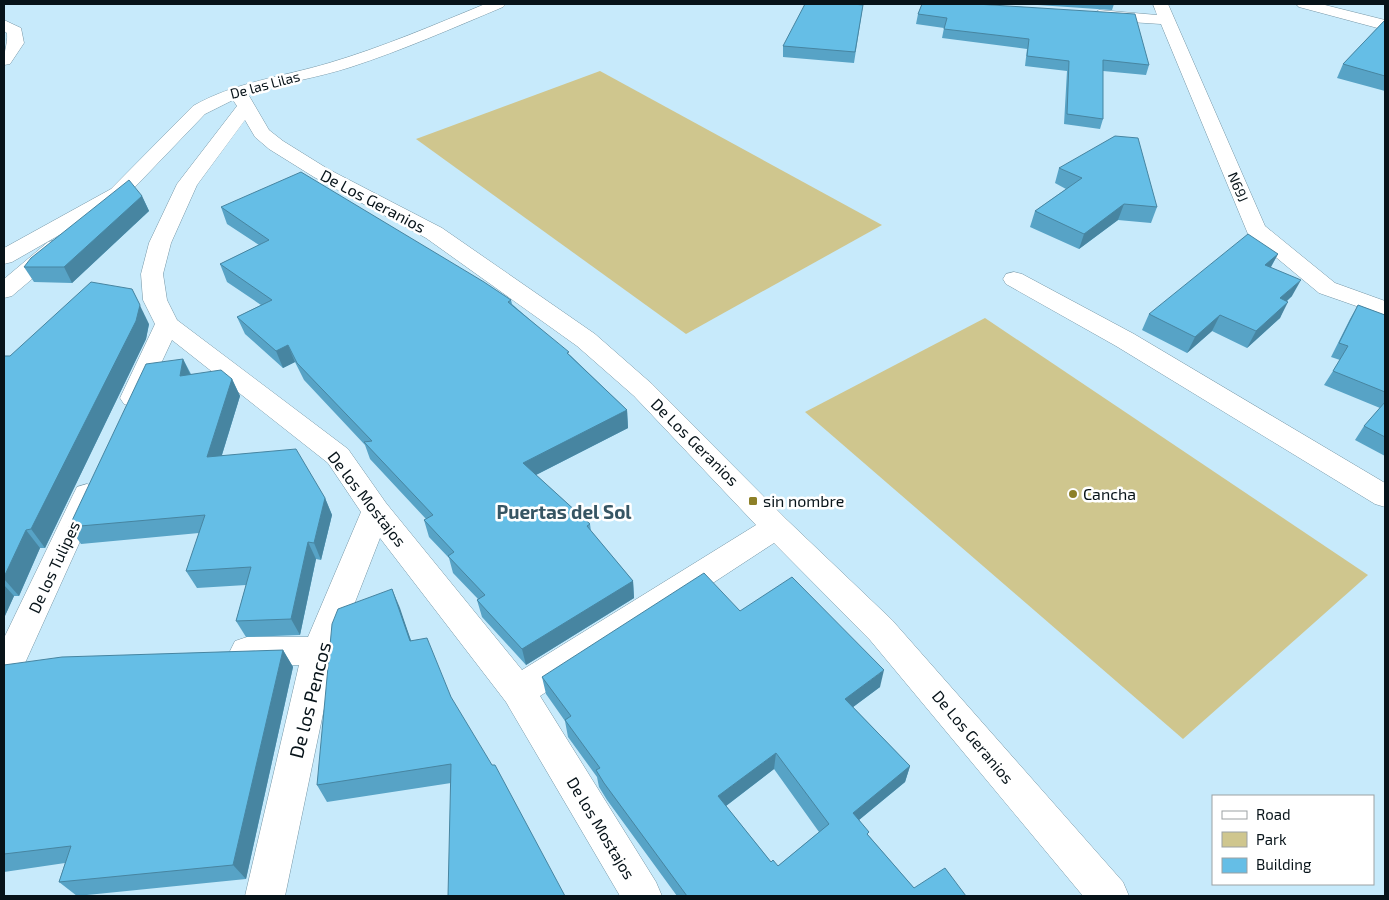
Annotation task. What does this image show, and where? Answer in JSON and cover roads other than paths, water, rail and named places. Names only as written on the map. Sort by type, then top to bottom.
[{"type":"street","name":"De las Lilas","points":[[4,290],[92,220],[124,190],[199,110],[242,99],[379,52],[432,33],[498,4]]},
{"type":"street","points":[[1304,4],[1385,26]]},
{"type":"street","points":[[1088,14],[1164,12]]},
{"type":"street","name":"N69J","points":[[1164,12],[1256,229],[1327,288],[1385,309]]},
{"type":"street","points":[[4,25],[15,31],[16,43],[4,60]]},
{"type":"street","name":"De los Mostajos","points":[[242,99],[186,184],[160,243],[152,274],[155,300],[167,324],[338,456],[376,511],[518,691],[642,896]]},
{"type":"street","name":"De Los Geranios","points":[[242,99],[262,133],[295,158],[416,222],[529,298],[586,340],[644,390],[776,527],[881,630],[1109,896]]},
{"type":"street","points":[[4,257],[124,190]]},
{"type":"street","points":[[1014,279],[1125,340],[1385,496]]},
{"type":"street","points":[[120,424],[167,324]]},
{"type":"street","name":"De los Tulipes","points":[[5,670],[99,469]]},
{"type":"street","name":"De los Pencos","points":[[265,896],[319,651],[376,511]]},
{"type":"street","points":[[518,691],[776,527]]},
{"type":"street","points":[[219,652],[319,651]]},
{"type":"street","points":[[5,670],[42,663]]},
{"type":"place","name":"Cancha","points":[[1073,494]]},
{"type":"place","name":"sin nombre","points":[[753,501]]},
{"type":"district","name":"Puertas del Sol","points":[[564,512]]}]
